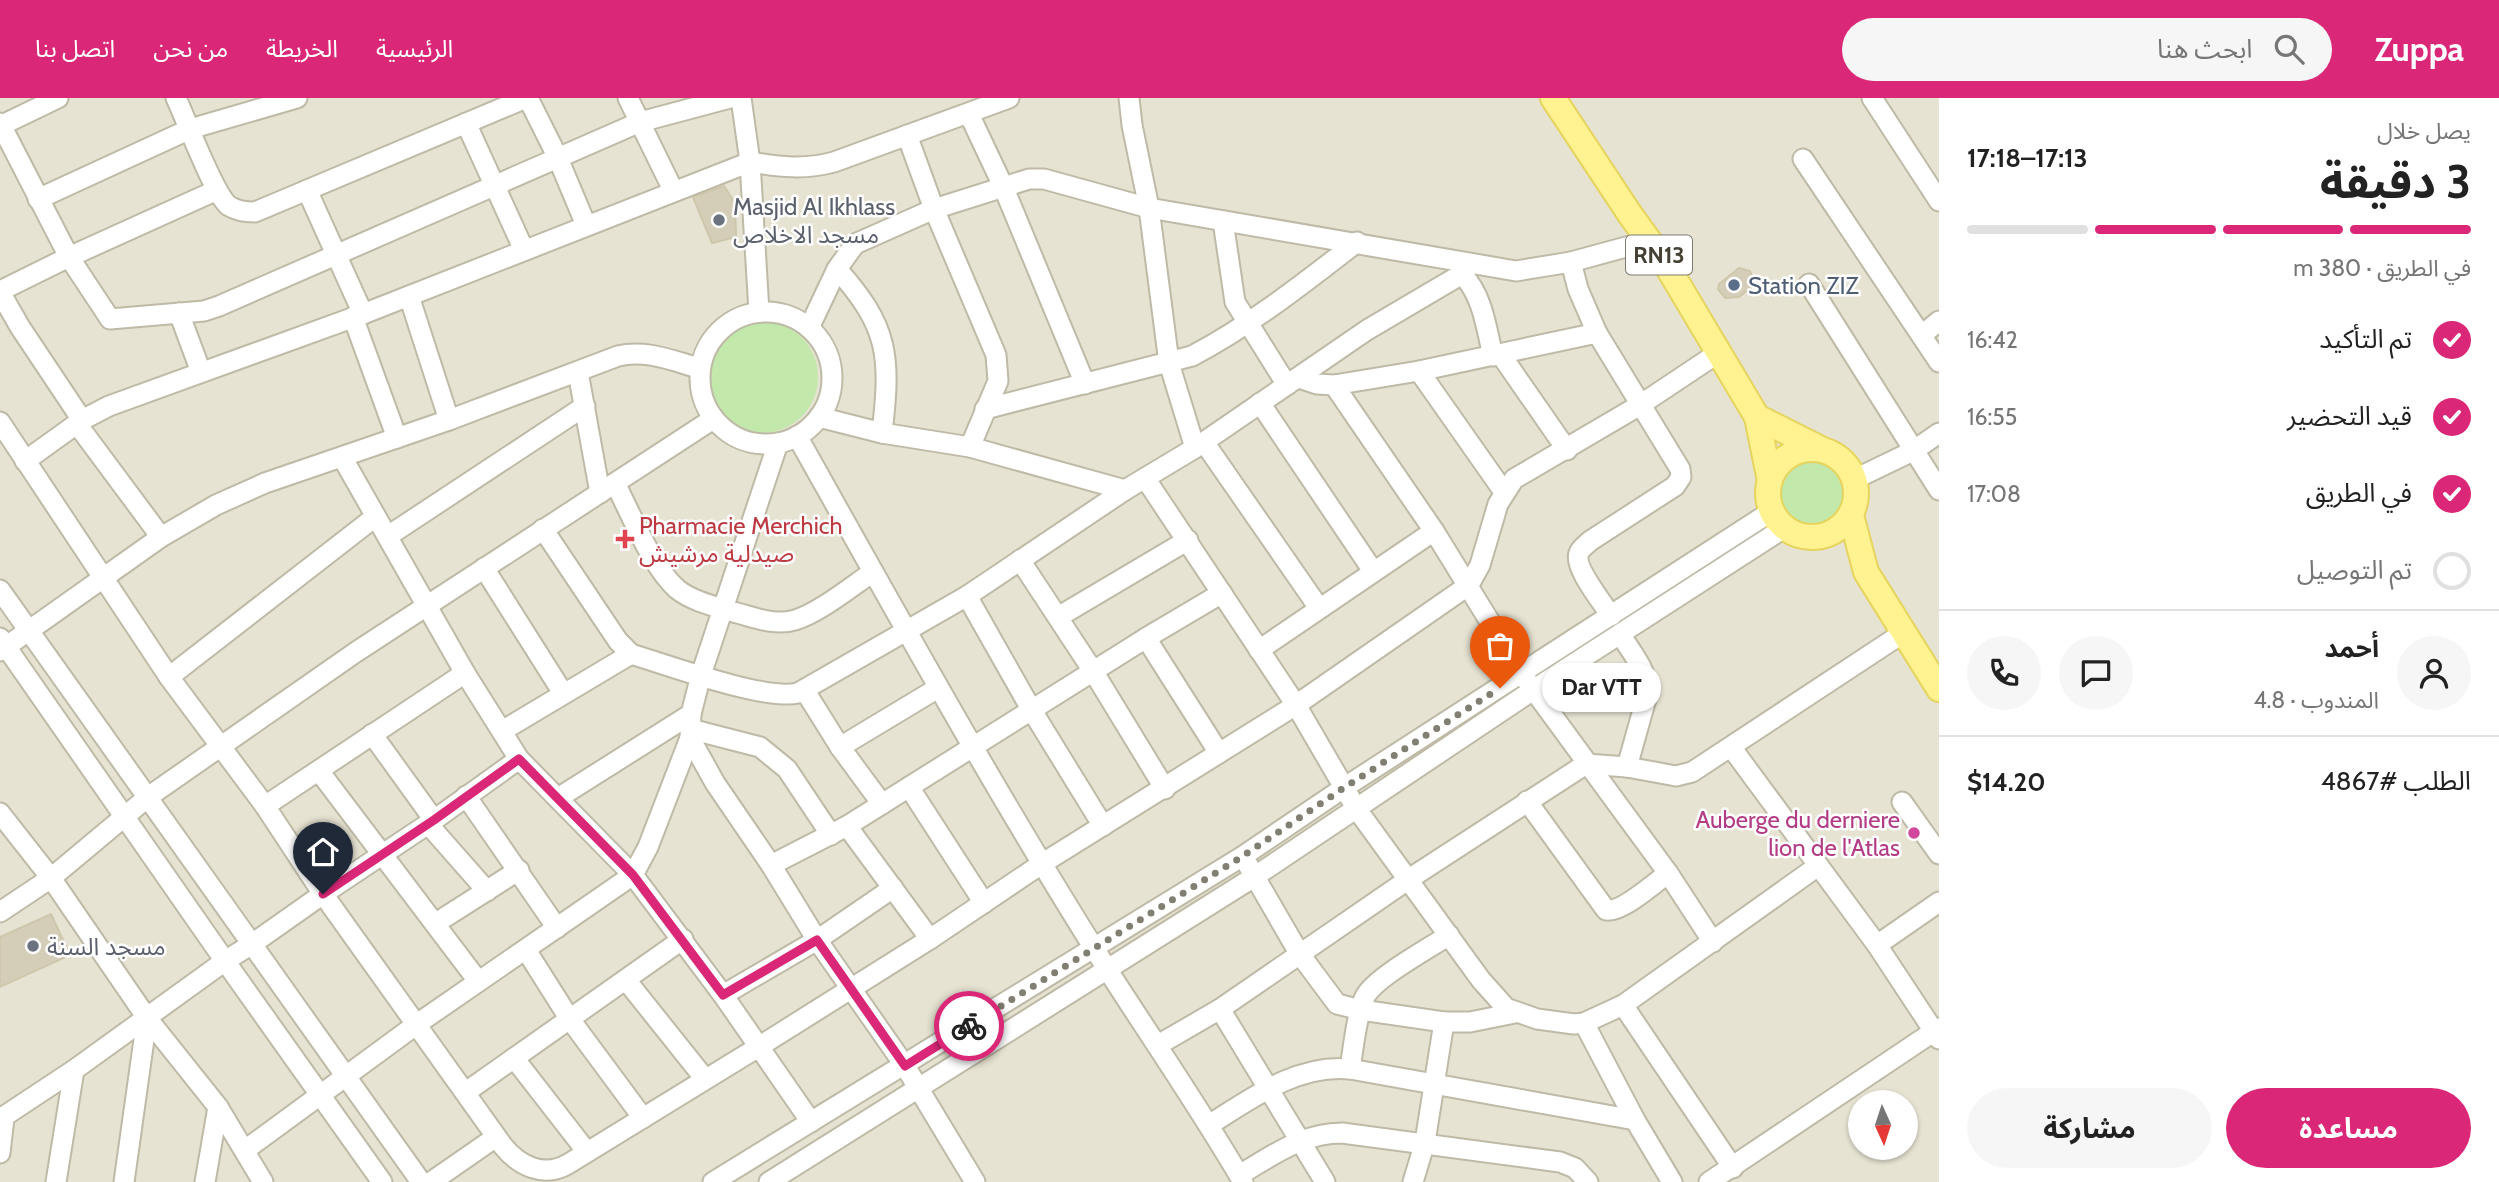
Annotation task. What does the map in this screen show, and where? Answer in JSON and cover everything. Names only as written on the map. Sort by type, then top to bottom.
[{"type":"main road","name":"RN13","points":[[1553,98],[1667,266],[1757,417],[1770,481],[1768,491],[1778,519]]},
{"type":"main road","points":[[1757,417],[1842,461],[1855,479],[1857,491],[1851,515],[1866,572],[1939,689]]},
{"type":"main road","points":[[1770,481],[1776,468],[1797,452],[1824,450]]},
{"type":"main road","points":[[1778,519],[1796,534],[1810,537],[1834,532],[1851,515]]},
{"type":"main road","points":[[1823,536],[1866,572]]},
{"type":"street","points":[[58,98],[0,125],[69,257],[110,319],[179,313],[219,306],[640,121],[730,98]]},
{"type":"street","points":[[176,98],[217,190],[230,206],[243,212],[256,212],[527,98],[557,156],[586,226]]},
{"type":"street","points":[[38,199],[190,130],[298,98]]},
{"type":"street","points":[[628,98],[673,191]]},
{"type":"street","points":[[741,98],[750,162],[759,312]]},
{"type":"street","points":[[25,461],[80,422],[109,406],[358,316],[750,162],[787,169],[813,167],[865,152],[1009,98]]},
{"type":"street","points":[[1129,98],[1149,208],[1169,363],[1199,445],[1319,608]]},
{"type":"street","points":[[1872,98],[1939,201]]},
{"type":"street","points":[[969,114],[1003,186],[1085,384]]},
{"type":"street","points":[[466,123],[524,250]]},
{"type":"street","points":[[907,135],[934,209],[996,355],[998,381],[970,447]]},
{"type":"street","points":[[1803,159],[1939,362]]},
{"type":"street","points":[[809,328],[836,268],[855,244],[934,209],[1029,179],[1044,179],[1149,208],[1357,242],[1465,270],[1516,271],[1571,262],[1648,241]]},
{"type":"street","points":[[161,537],[80,422],[0,292],[69,257],[217,190]]},
{"type":"street","points":[[307,190],[336,253],[397,438]]},
{"type":"street","points":[[1223,221],[1235,302],[1246,323],[1293,382],[1334,386],[1597,333]]},
{"type":"street","points":[[985,409],[1192,356],[1221,340],[1299,287],[1357,242]]},
{"type":"street","points":[[1571,262],[1578,289],[1597,333],[1677,463],[1681,477],[1669,492],[1580,550],[1579,567],[1611,616]]},
{"type":"street","points":[[836,268],[872,313],[882,338],[887,374],[883,433]]},
{"type":"street","points":[[1465,270],[1479,300],[1497,355],[1567,450]]},
{"type":"street","points":[[543,529],[590,595],[618,641],[631,654],[701,675],[791,695],[805,691],[967,596],[1125,490],[1199,445],[1367,330],[1465,270]]},
{"type":"street","points":[[1808,284],[1939,490]]},
{"type":"street","points":[[410,296],[450,420]]},
{"type":"street","points":[[759,312],[786,315],[809,328],[822,343],[830,361],[832,380],[829,400],[820,417],[806,431],[778,443],[750,443],[731,435],[713,419],[705,406],[699,387],[699,368],[710,341],[731,321],[759,312]]},
{"type":"street","points":[[179,313],[201,372]]},
{"type":"street","points":[[1922,335],[1939,321]]},
{"type":"street","points":[[0,422],[169,677],[265,806],[323,894],[510,1156],[519,1163],[539,1169],[558,1169],[760,1046],[930,939],[1044,863],[1165,789],[1296,705],[1469,585],[1480,565],[1491,524],[1504,492],[1514,479],[1640,405],[1718,353]]},
{"type":"street","points":[[382,1182],[125,815],[2,645],[29,631],[161,537],[216,505],[241,494],[628,354],[653,356],[699,368]]},
{"type":"street","points":[[1419,371],[1504,492]]},
{"type":"street","points":[[578,372],[607,488],[664,574],[679,590],[694,599],[765,621],[795,621],[873,572]]},
{"type":"street","points":[[1334,386],[1434,531],[1528,682],[1668,873],[1713,942]]},
{"type":"street","points":[[1260,403],[1373,571]]},
{"type":"street","points":[[388,536],[585,406]]},
{"type":"street","points":[[820,417],[883,433],[970,447],[1125,490]]},
{"type":"street","points":[[0,912],[51,878],[148,797],[356,652],[713,419]]},
{"type":"street","points":[[1855,479],[1913,451],[1939,433]]},
{"type":"street","points":[[797,436],[938,688],[1108,970],[1241,1178],[1298,1140],[1321,1134],[1342,1133],[1560,1162],[1568,1164],[1578,1179]]},
{"type":"street","points":[[245,1150],[345,1075],[633,875],[649,847],[690,727],[701,675],[778,443]]},
{"type":"street","points":[[342,457],[465,673],[519,759],[633,875],[683,939],[811,1122]]},
{"type":"street","points":[[1145,478],[1296,705],[1356,808],[1493,996],[1515,1013]]},
{"type":"street","points":[[169,677],[374,517]]},
{"type":"street","points":[[774,1181],[1254,877],[1356,808],[1528,682],[1611,616],[1778,519]]},
{"type":"street","points":[[713,1182],[1243,856],[1345,787],[1528,682],[1620,634],[1778,519]]},
{"type":"street","points":[[1259,650],[1434,531]]},
{"type":"street","points":[[1058,617],[1188,540]]},
{"type":"street","points":[[1020,560],[1093,671],[1165,789]]},
{"type":"street","points":[[484,568],[563,693]]},
{"type":"street","points":[[0,590],[421,1182]]},
{"type":"street","points":[[771,865],[839,830],[1222,593]]},
{"type":"street","points":[[967,596],[1031,709],[1103,826]]},
{"type":"street","points":[[1158,1045],[1220,1009],[1527,800],[1586,764],[1684,775],[1903,633]]},
{"type":"street","points":[[1620,634],[1648,680],[1648,692],[1627,767]]},
{"type":"street","points":[[1146,638],[1219,753]]},
{"type":"street","points":[[502,731],[631,654]]},
{"type":"street","points":[[265,806],[320,772],[465,673]]},
{"type":"street","points":[[840,747],[938,688]]},
{"type":"street","points":[[805,691],[840,747],[882,804]]},
{"type":"street","points":[[690,727],[715,783],[771,865],[817,940],[905,1066],[975,1182]]},
{"type":"street","points":[[558,798],[690,727],[760,747],[787,769],[893,888],[930,939]]},
{"type":"street","points":[[372,734],[431,822],[487,891]]},
{"type":"street","points":[[1709,1182],[1937,1033],[1877,945],[1731,747]]},
{"type":"street","points":[[0,1153],[2,1119],[225,961],[519,759]]},
{"type":"street","points":[[320,772],[478,981]]},
{"type":"street","points":[[909,787],[984,903]]},
{"type":"street","points":[[466,796],[519,870],[556,928]]},
{"type":"street","points":[[1527,800],[1606,909],[1611,911],[1620,907],[1668,873]]},
{"type":"street","points":[[1902,802],[1939,854]]},
{"type":"street","points":[[0,813],[51,878],[147,1018],[218,1107],[263,1182]]},
{"type":"street","points":[[1243,856],[1299,953],[1337,1004],[1444,1022],[1470,1022],[1515,1013],[1558,1023],[1584,1023],[1623,1005],[1818,866]]},
{"type":"street","points":[[436,923],[519,870]]},
{"type":"street","points":[[723,995],[817,940],[893,888]]},
{"type":"street","points":[[1877,945],[1939,902]]},
{"type":"street","points":[[1350,1069],[1361,1010],[1373,987],[1449,935]]},
{"type":"street","points":[[466,1092],[683,939]]},
{"type":"street","points":[[526,950],[569,1018],[643,1118]]},
{"type":"street","points":[[626,980],[705,1079]]},
{"type":"street","points":[[1623,1005],[1733,1168]]},
{"type":"street","points":[[1220,1009],[1325,1182]]},
{"type":"street","points":[[124,1182],[147,1018]]},
{"type":"street","points":[[1413,1182],[1425,1142],[1444,1022]]},
{"type":"street","points":[[1584,1023],[1635,1120],[1672,1182]]},
{"type":"street","points":[[514,1058],[587,1152]]},
{"type":"street","points":[[1209,1125],[1267,1088],[1326,1068],[1350,1069],[1635,1120]]},
{"type":"street","points":[[56,1182],[74,1070]]},
{"type":"street","points":[[205,1182],[218,1107]]},
{"type":"street","points":[[431,1182],[496,1137]]},
{"type":"shaded area","points":[[0,98],[1939,98],[1939,1182],[0,1182]]},
{"type":"green space","points":[[762,321],[783,325],[802,337],[814,356],[818,377],[814,398],[802,417],[783,429],[762,433],[741,429],[722,417],[710,398],[706,377],[710,356],[722,337],[741,325]]},
{"type":"green space","points":[[1811,455],[1826,458],[1838,467],[1847,479],[1850,494],[1847,509],[1838,521],[1826,530],[1811,533],[1796,530],[1784,521],[1775,509],[1772,494],[1775,479],[1784,467],[1796,458]]},
{"type":"building","name":"Masjid Al Ikhlass مسجد الاخلاص","points":[[724,186],[735,203],[736,237],[712,243],[693,197]]},
{"type":"building","points":[[1739,268],[1750,271],[1754,281],[1752,287],[1739,297],[1725,298],[1718,289],[1719,284]]},
{"type":"building","name":"مسجد السنة","points":[[51,914],[70,955],[0,987],[0,937]]},
{"type":"way so far","points":[[969,1026],[1243,856],[1500,688]]},
{"type":"place","name":"Masjid Al Ikhlass مسجد الاخلاص","points":[[719,220]]},
{"type":"place","name":"Station ZIZ","points":[[1734,285]]},
{"type":"place","name":"Pharmacie Merchich صيدلية مرشيش","points":[[625,539]]},
{"type":"place","name":"Dar VTT","points":[[1500,688]]},
{"type":"place","name":"Auberge du derniere lion de l'Atlas","points":[[1914,833]]},
{"type":"place","name":"مسجد السنة","points":[[33,946]]},
{"type":"route","points":[[323,894],[519,759],[633,875],[723,995],[817,940],[905,1066],[969,1026]]}]
